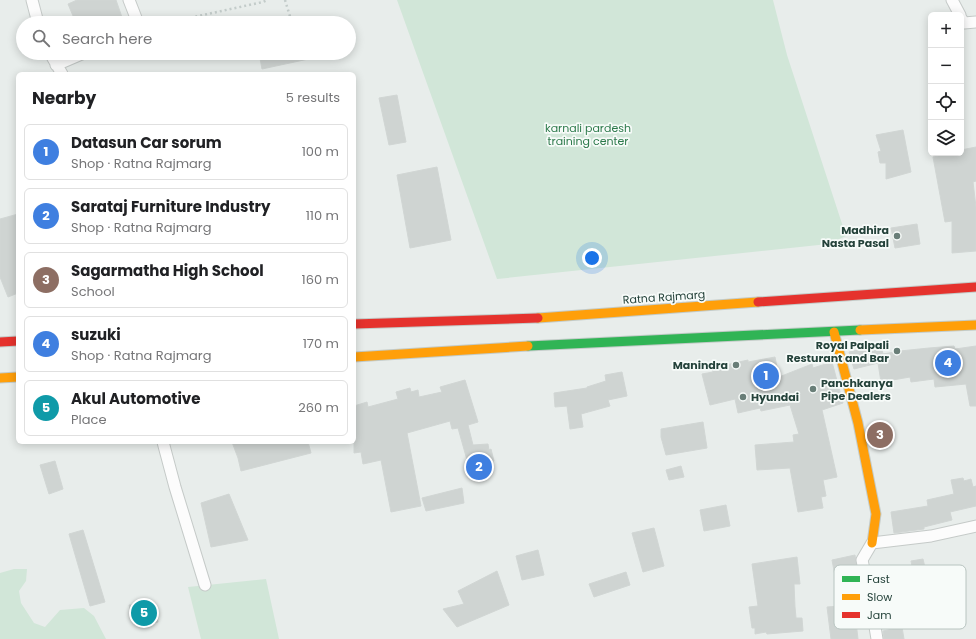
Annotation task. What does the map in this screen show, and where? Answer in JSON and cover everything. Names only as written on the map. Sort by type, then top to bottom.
[{"type":"main road","name":"Ratna Rajmarg","points":[[356,324],[547,318],[976,287]]},
{"type":"main road","points":[[356,357],[537,345],[976,326]]},
{"type":"main road","points":[[834,332],[858,423],[876,514],[872,543]]},
{"type":"main road","points":[[0,342],[16,341]]},
{"type":"main road","points":[[0,378],[16,377]]},
{"type":"street","points":[[32,0],[36,16]]},
{"type":"street","points":[[129,0],[135,16]]},
{"type":"street","points":[[952,0],[958,12]]},
{"type":"street","points":[[964,23],[976,22]]},
{"type":"street","points":[[54,60],[59,70],[74,60]]},
{"type":"street","points":[[164,444],[175,487],[206,585]]},
{"type":"street","points":[[863,565],[862,560],[872,543],[932,536],[976,526]]},
{"type":"street","points":[[875,629],[877,639]]},
{"type":"path","points":[[197,16],[267,0]]},
{"type":"path","points":[[285,0],[290,16]]},
{"type":"green space","name":"karnali pardesh training center","points":[[397,0],[773,0],[787,55],[846,236],[828,244],[497,279]]},
{"type":"green space","points":[[14,569],[27,569],[26,581],[19,591],[21,603],[34,623],[45,627],[60,610],[84,608],[94,616],[106,639],[0,639],[0,573]]},
{"type":"green space","points":[[266,579],[279,639],[201,639],[188,587]]},
{"type":"building","points":[[77,0],[116,0],[122,16],[73,16],[68,4]]},
{"type":"building","points":[[260,60],[304,60],[262,69]]},
{"type":"building","points":[[397,95],[406,142],[389,145],[379,98]]},
{"type":"building","points":[[903,130],[911,172],[886,179],[886,163],[880,163],[878,152],[881,151],[876,135]]},
{"type":"building","points":[[976,147],[976,181],[973,182],[976,207],[976,251],[952,253],[952,221],[945,222],[933,157],[964,156],[964,149]]},
{"type":"building","points":[[437,167],[451,240],[410,248],[397,175]]},
{"type":"building","points":[[16,215],[16,294],[8,297],[0,277],[0,219]]},
{"type":"building","points":[[917,224],[920,244],[895,248],[891,228]]},
{"type":"building","points":[[881,345],[883,354],[929,348],[954,346],[955,349],[976,346],[976,406],[970,406],[966,384],[935,387],[934,379],[911,382],[910,377],[881,382],[878,363],[854,369],[849,352]]},
{"type":"building","points":[[775,357],[779,377],[812,364],[813,368],[832,362],[843,403],[822,410],[837,477],[823,480],[826,496],[821,497],[823,508],[798,512],[790,468],[757,470],[755,445],[794,442],[793,435],[799,434],[790,405],[761,411],[760,408],[738,413],[735,399],[710,405],[702,374],[713,372],[712,368],[748,360],[748,362]]},
{"type":"building","points":[[622,372],[627,396],[608,400],[610,406],[581,414],[583,427],[570,429],[567,406],[555,407],[554,393],[587,388],[606,381],[605,375]]},
{"type":"building","points":[[465,380],[478,422],[468,425],[473,445],[488,444],[494,461],[474,464],[473,458],[467,460],[458,428],[452,429],[450,421],[407,433],[421,506],[391,512],[381,460],[363,464],[361,452],[354,453],[354,444],[356,444],[356,405],[367,402],[368,407],[398,399],[396,392],[410,388],[411,392],[418,390],[419,397],[442,392],[440,387]]},
{"type":"building","points":[[703,422],[707,448],[666,455],[661,437],[661,429]]},
{"type":"building","points":[[233,444],[309,444],[311,453],[241,471]]},
{"type":"building","points":[[55,461],[63,489],[49,494],[40,465]]},
{"type":"building","points":[[681,466],[684,477],[669,480],[666,470]]},
{"type":"building","points":[[963,478],[964,481],[971,479],[973,487],[976,486],[976,506],[950,512],[952,520],[924,527],[924,529],[894,533],[891,512],[928,506],[927,500],[954,494],[951,480]]},
{"type":"building","points":[[462,488],[464,503],[426,511],[422,498]]},
{"type":"building","points":[[229,494],[248,540],[211,547],[201,503]]},
{"type":"building","points":[[726,505],[730,526],[704,531],[700,510]]},
{"type":"building","points":[[654,528],[664,566],[643,572],[632,533]]},
{"type":"building","points":[[83,530],[105,602],[90,606],[69,534]]},
{"type":"building","points":[[538,550],[544,575],[522,580],[516,556]]},
{"type":"building","points":[[855,555],[856,565],[834,565],[834,570],[832,560]]},
{"type":"building","points":[[797,557],[800,584],[794,584],[795,607],[796,618],[802,618],[803,631],[767,634],[766,632],[755,634],[755,628],[752,628],[749,607],[758,606],[752,564]]},
{"type":"building","points":[[923,559],[924,565],[912,565],[911,561]]},
{"type":"building","points":[[497,571],[509,605],[457,627],[443,609],[464,604],[458,591]]},
{"type":"building","points":[[626,572],[630,585],[594,597],[589,584]]},
{"type":"building","points":[[153,604],[158,622],[135,625],[129,605]]},
{"type":"building","points":[[834,606],[834,629],[857,629],[858,639],[831,639],[827,607]]},
{"type":"building","points":[[902,629],[904,639],[884,639],[883,631]]},
{"type":"traffic: fast","points":[[528,346],[860,330]]},
{"type":"traffic: slow","points":[[538,318],[758,302]]},
{"type":"traffic: slow","points":[[860,330],[976,325]]},
{"type":"traffic: slow","points":[[834,332],[858,423],[876,514],[872,543]]},
{"type":"traffic: slow","points":[[356,357],[528,346]]},
{"type":"traffic: slow","points":[[0,378],[16,377]]},
{"type":"traffic: jam","points":[[758,302],[976,287]]},
{"type":"traffic: jam","points":[[356,324],[538,318]]},
{"type":"traffic: jam","points":[[0,342],[16,341]]},
{"type":"place","name":"Madhira Nasta Pasal","points":[[897,236]]},
{"type":"place","name":"Royal Palpali Resturant and Bar","points":[[897,351]]},
{"type":"place","name":"suzuki","points":[[948,363]]},
{"type":"place","name":"Manindra","points":[[736,365]]},
{"type":"place","name":"Datasun Car sorum","points":[[766,376]]},
{"type":"place","name":"Panchkanya Pipe Dealers","points":[[813,389]]},
{"type":"place","name":"Hyundai","points":[[743,397]]},
{"type":"place","name":"Sagarmatha High School","points":[[880,435]]},
{"type":"place","name":"Sarataj Furniture Industry","points":[[479,467]]},
{"type":"place","name":"Akul Automotive","points":[[144,613]]}]
